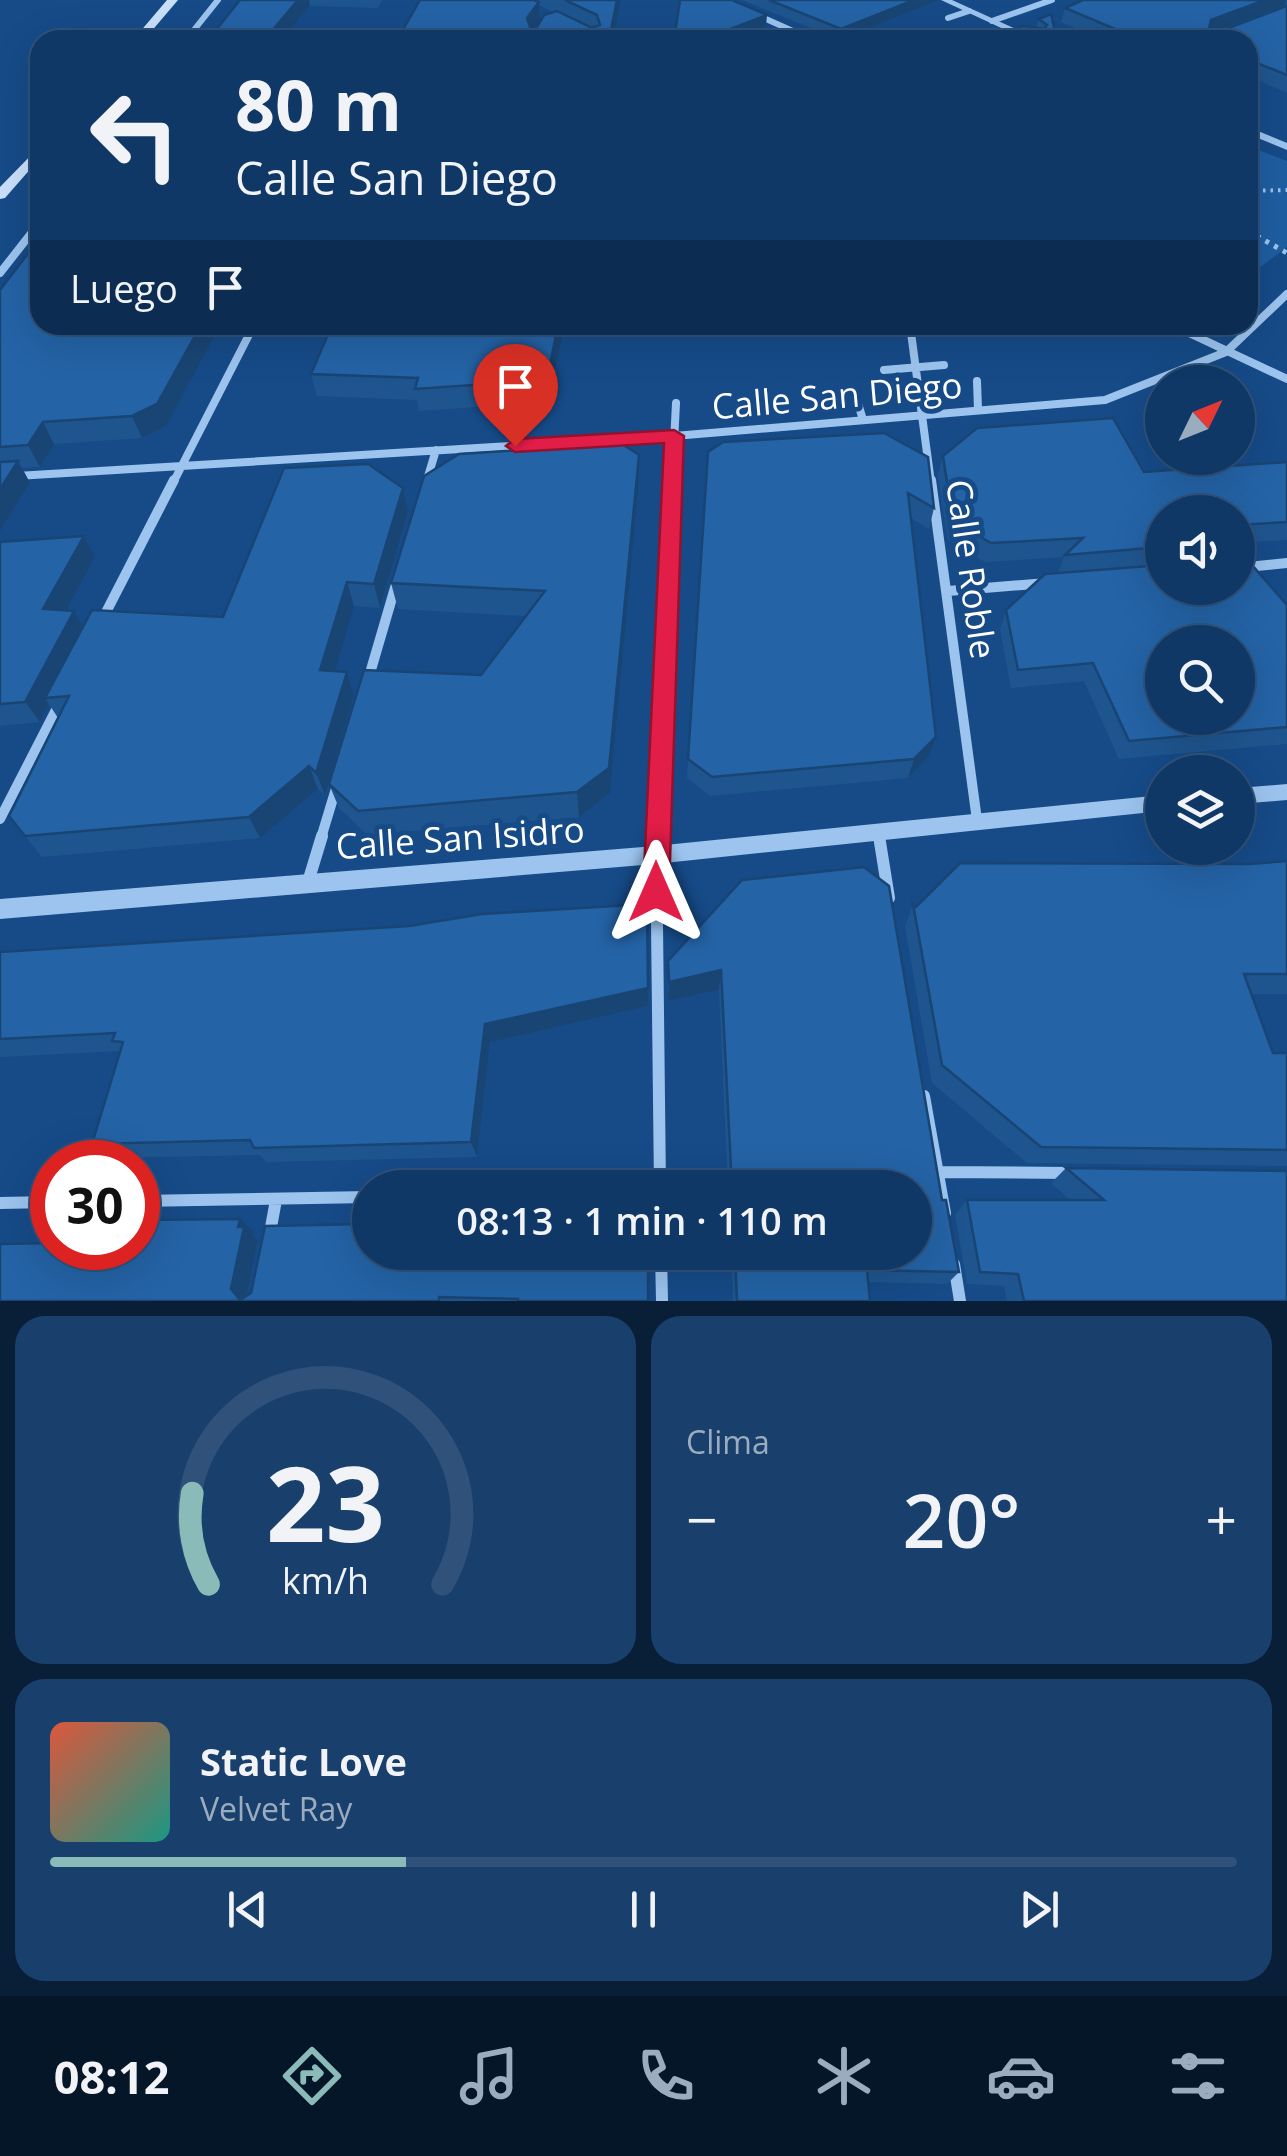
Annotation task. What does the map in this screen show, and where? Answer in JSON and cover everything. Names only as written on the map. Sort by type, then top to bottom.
[{"type":"main road","points":[[147,30],[173,0]]},
{"type":"main road","points":[[0,196],[30,162]]},
{"type":"street","points":[[194,30],[218,0]]},
{"type":"street","points":[[945,0],[1012,30]]},
{"type":"street","points":[[992,21],[1052,0]]},
{"type":"street","points":[[742,8],[791,30]]},
{"type":"street","points":[[948,18],[969,11]]},
{"type":"street","points":[[1258,134],[1286,146]]},
{"type":"street","points":[[0,273],[30,238]]},
{"type":"street","name":"Calle San Diego","points":[[1258,322],[1287,294]]},
{"type":"street","points":[[94,636],[249,335]]},
{"type":"street","name":"Calle Roble","points":[[911,335],[977,820]]},
{"type":"street","points":[[1192,335],[1287,379]]},
{"type":"street","name":"Calle San Diego","points":[[0,477],[674,436],[1106,400],[1226,352],[1244,335]]},
{"type":"street","points":[[884,370],[944,366]]},
{"type":"street","points":[[978,381],[978,410]]},
{"type":"street","points":[[854,390],[863,420]]},
{"type":"street","points":[[660,1170],[656,855],[676,403]]},
{"type":"street","points":[[425,488],[436,450]]},
{"type":"street","points":[[364,694],[403,563]]},
{"type":"street","points":[[1255,567],[1287,564]]},
{"type":"street","points":[[948,591],[1065,582]]},
{"type":"street","points":[[0,820],[68,688]]},
{"type":"street","points":[[308,882],[342,769]]},
{"type":"street","points":[[1255,795],[1287,792]]},
{"type":"street","name":"Calle San Isidro","points":[[0,910],[656,855],[1145,805]]},
{"type":"street","points":[[877,830],[891,906]]},
{"type":"street","points":[[921,1076],[947,1227]]},
{"type":"street","points":[[938,1172],[1093,1174]]},
{"type":"street","points":[[160,1202],[352,1198]]},
{"type":"street","points":[[266,1250],[276,1200]]},
{"type":"street","points":[[0,1203],[30,1202]]},
{"type":"street","points":[[950,1246],[960,1301]]},
{"type":"street","points":[[662,1270],[662,1301]]},
{"type":"path","points":[[1258,191],[1287,190]]},
{"type":"path","points":[[1258,236],[1287,253]]},
{"type":"shaded area","points":[[1258,150],[1287,161],[1287,247],[1258,269]]},
{"type":"building","points":[[240,0],[298,0],[273,30],[216,30]]},
{"type":"building","points":[[420,0],[534,0],[539,2],[527,18],[530,27],[537,27],[544,15],[557,11],[592,28],[600,25],[597,15],[565,0],[617,0],[611,30],[403,30]]},
{"type":"building","points":[[680,0],[732,0],[767,15],[728,30],[676,30]]},
{"type":"building","points":[[769,0],[914,0],[841,29]]},
{"type":"building","points":[[1083,0],[1265,0],[1211,20],[1212,30],[1117,30],[1065,8]]},
{"type":"building","points":[[1287,6],[1287,75],[1258,63],[1258,30],[1223,30]]},
{"type":"building","points":[[1051,14],[1055,30],[1014,30],[1023,26],[1044,29],[1047,25],[1039,19]]},
{"type":"building","points":[[30,251],[30,335],[195,335],[157,404],[132,416],[43,422],[28,445],[0,447],[0,290]]},
{"type":"building","points":[[328,335],[556,335],[547,380],[415,389],[418,378],[311,374]]},
{"type":"building","points":[[1113,418],[1145,475],[1255,475],[1255,464],[1287,462],[1287,522],[1255,524],[1255,495],[1145,495],[1145,548],[1065,555],[1083,538],[991,543],[953,521],[943,456],[977,428]]},
{"type":"building","points":[[884,433],[928,457],[934,508],[908,493],[936,737],[914,759],[712,777],[688,759],[708,452],[723,442]]},
{"type":"building","points":[[622,444],[639,455],[609,768],[577,792],[358,811],[329,784],[364,670],[481,675],[545,591],[391,583],[424,476],[459,454]]},
{"type":"building","points":[[18,461],[0,489],[0,462]]},
{"type":"building","points":[[368,464],[403,488],[374,584],[347,582],[320,670],[347,672],[316,773],[309,766],[249,817],[25,836],[9,816],[69,696],[45,698],[92,610],[223,617],[284,468]]},
{"type":"building","points":[[84,536],[43,609],[74,611],[25,702],[0,704],[0,542]]},
{"type":"building","points":[[1145,566],[1145,605],[1255,605],[1255,568],[1287,605],[1287,727],[1255,730],[1255,625],[1145,625],[1145,735],[1197,735],[1129,741],[1093,663],[1018,670],[1006,610],[1045,574]]},
{"type":"building","points":[[1287,861],[1287,974],[1244,974],[1273,1053],[1287,1053],[1287,1150],[1041,1147],[942,1065],[913,904],[916,907],[960,863]]},
{"type":"building","points":[[864,867],[889,886],[942,1200],[946,1200],[959,1272],[867,1270],[932,1270],[932,1170],[731,1170],[721,970],[669,982],[668,961],[742,880]]},
{"type":"building","points":[[647,904],[648,988],[485,1024],[471,1142],[254,1148],[250,1140],[93,1140],[123,1042],[112,1041],[115,1033],[0,1039],[0,952],[409,926],[482,914]]},
{"type":"building","points":[[1066,1168],[1287,1171],[1287,1301],[1024,1301],[1018,1274],[980,1272],[967,1200],[1104,1200]]},
{"type":"building","points":[[240,1219],[238,1227],[244,1227],[231,1289],[240,1300],[251,1293],[265,1226],[352,1224],[352,1270],[648,1270],[648,1301],[439,1297],[439,1301],[0,1301],[0,1244],[30,1243],[30,1270],[160,1270],[160,1220]]},
{"type":"building","points":[[736,1270],[867,1270],[870,1301],[737,1301]]},
{"type":"route","points":[[515,446],[674,436],[656,892]]}]
